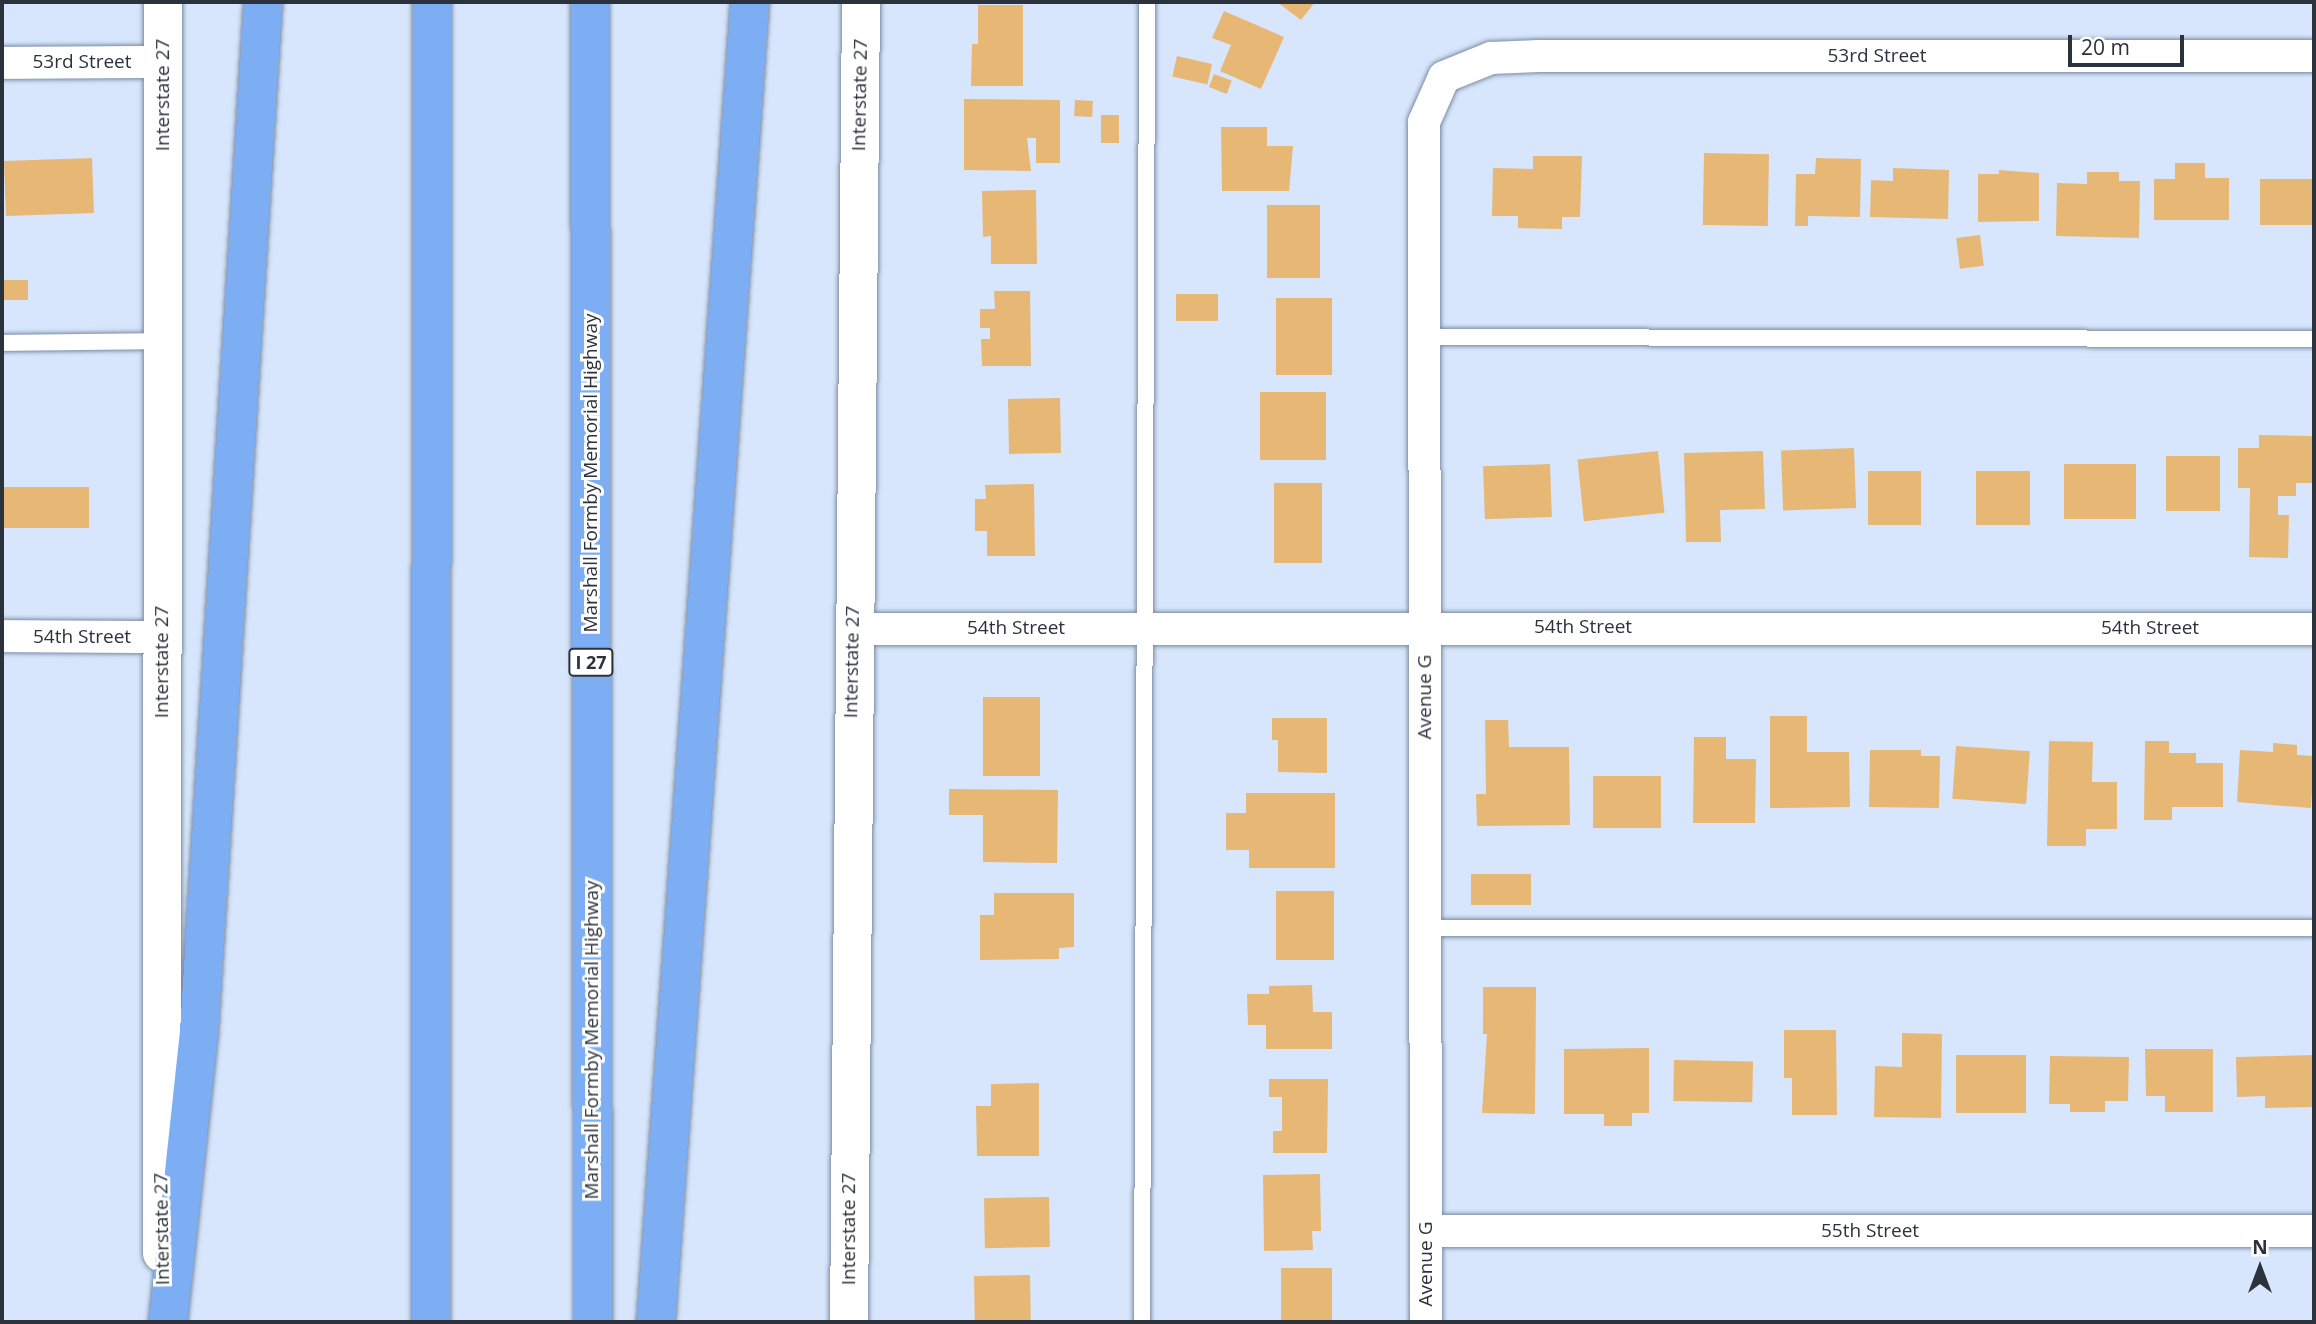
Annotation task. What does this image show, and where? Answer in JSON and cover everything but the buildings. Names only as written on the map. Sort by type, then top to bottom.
[{"type":"highway","points":[[168,1322],[199,1032],[262,2]]},
{"type":"highway","points":[[431,1322],[432,2]]},
{"type":"highway","name":"Marshall Formby Memorial Highway","points":[[590,2],[593,1322]]},
{"type":"highway","points":[[656,1322],[750,2]]},
{"type":"main road","name":"Interstate 27","points":[[163,2],[163,1322]]},
{"type":"main road","name":"Interstate 27","points":[[849,1322],[852,629],[861,2]]},
{"type":"street","name":"53rd Street","points":[[1444,77],[1492,58],[1539,56],[2314,56]]},
{"type":"street","name":"53rd Street","points":[[2,63],[163,62]]},
{"type":"street","name":"Avenue G","points":[[1426,1322],[1424,122],[1444,77]]},
{"type":"street","name":"54th Street","points":[[852,629],[2314,629]]},
{"type":"street","name":"54th Street","points":[[2,636],[162,637]]},
{"type":"street","name":"55th Street","points":[[1426,1231],[2314,1231]]},
{"type":"lane","points":[[1142,1322],[1147,2]]},
{"type":"lane","points":[[1425,337],[2314,339]]},
{"type":"lane","points":[[2,343],[162,341]]},
{"type":"lane","points":[[1426,928],[2314,928]]}]
